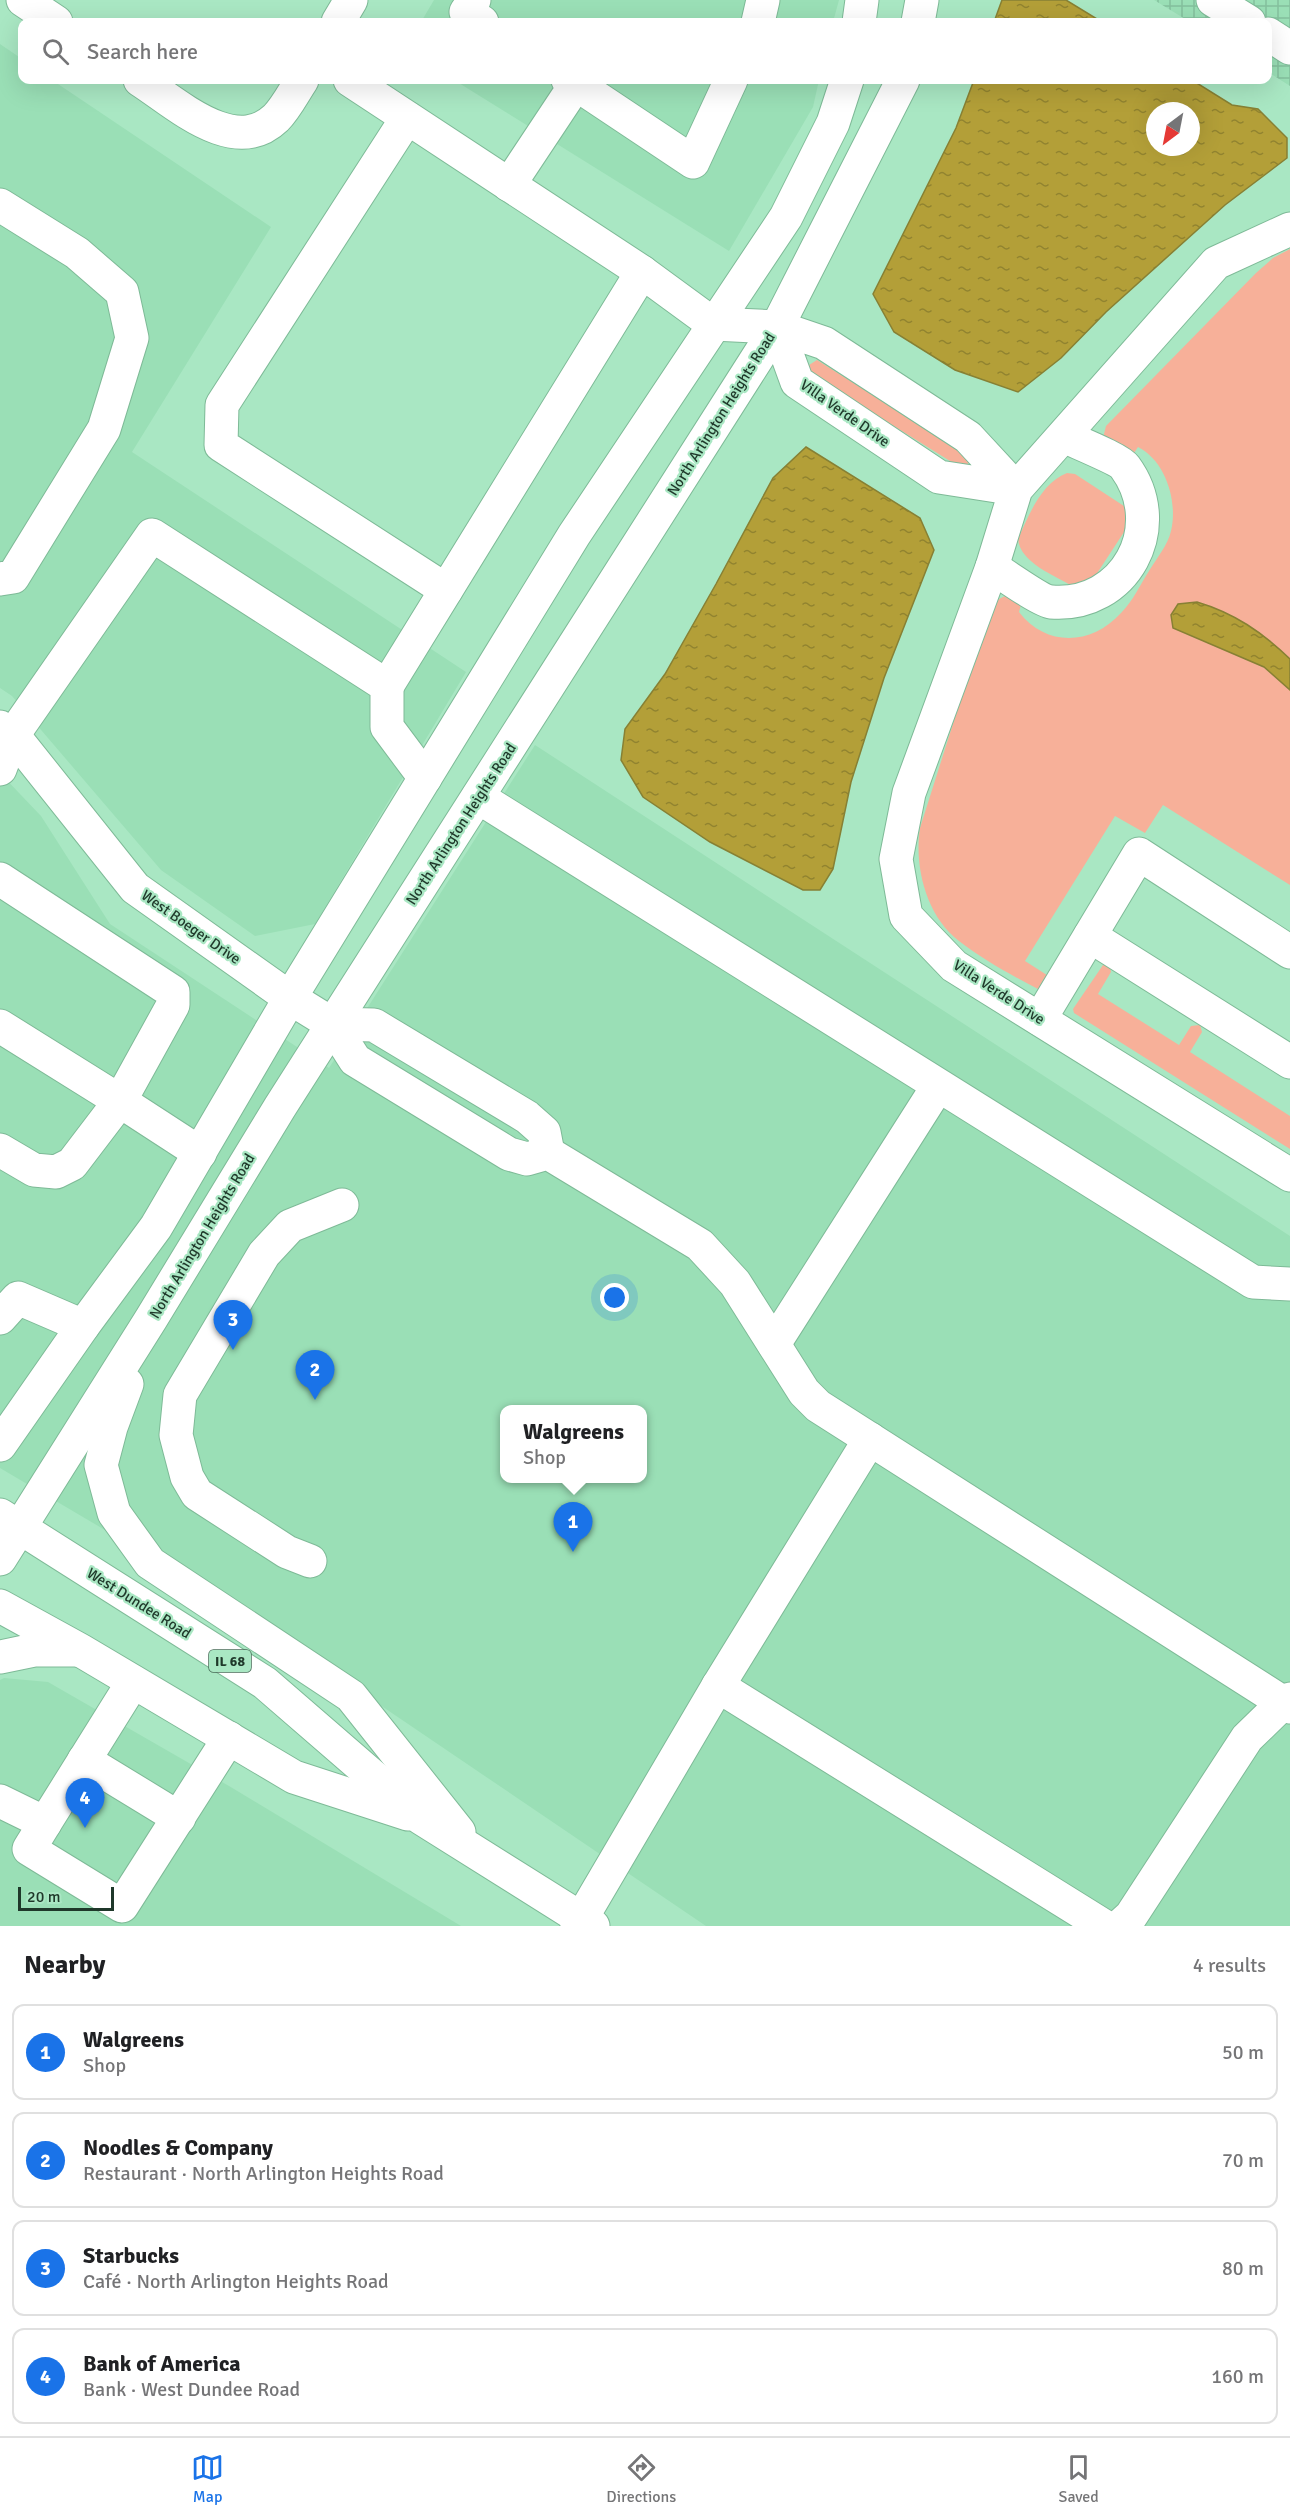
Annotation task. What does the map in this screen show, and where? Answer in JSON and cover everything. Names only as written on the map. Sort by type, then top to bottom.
[{"type":"main road","points":[[23,0],[50,18]]},
{"type":"main road","points":[[340,18],[351,0]]},
{"type":"main road","points":[[474,0],[466,12],[476,18]]},
{"type":"main road","points":[[759,18],[763,0]]},
{"type":"main road","points":[[860,18],[862,0]]},
{"type":"main road","points":[[919,18],[922,0]]},
{"type":"main road","points":[[1213,0],[1242,18]]},
{"type":"main road","points":[[1272,37],[1290,48]]},
{"type":"main road","points":[[146,84],[218,130],[243,133],[261,128],[276,118],[299,84]]},
{"type":"main road","points":[[356,84],[642,272],[713,324],[777,327],[824,343],[968,437],[1016,489]]},
{"type":"main road","points":[[509,185],[571,84]]},
{"type":"main road","points":[[575,84],[693,162],[729,84]]},
{"type":"main road","points":[[0,1445],[156,1227],[290,998],[574,535],[786,217],[833,123],[846,84]]},
{"type":"main road","name":"North Arlington Heights Road","points":[[0,1559],[10,1522],[151,1319],[332,1024],[777,327],[901,84]]},
{"type":"main road","points":[[407,117],[222,405],[221,445],[446,590]]},
{"type":"main road","points":[[0,205],[77,253],[122,292],[132,338],[104,429],[13,577],[0,579]]},
{"type":"main road","name":"Villa Verde Drive","points":[[1290,230],[1216,263],[1016,489],[992,567],[909,793],[896,859],[906,916],[954,966],[1290,1175]]},
{"type":"main road","points":[[425,778],[387,727],[387,686],[642,272]]},
{"type":"main road","name":"Villa Verde Drive","points":[[777,327],[797,382],[939,477],[1016,489]]},
{"type":"main road","points":[[992,567],[1048,602],[1071,601],[1082,600],[1112,585],[1134,560],[1144,528],[1140,495],[1124,465],[1064,436]]},
{"type":"main road","points":[[0,769],[6,731],[152,535],[387,686]]},
{"type":"main road","name":"West Boeger Drive","points":[[6,731],[135,888],[290,998],[332,1024]]},
{"type":"main road","points":[[478,797],[1252,1282],[1290,1284]]},
{"type":"main road","points":[[1040,1019],[1140,854],[1290,952]]},
{"type":"main road","points":[[0,879],[173,992],[173,1005],[120,1101],[72,1164],[56,1172],[34,1170],[0,1150]]},
{"type":"main road","points":[[1090,936],[1290,1062]]},
{"type":"main road","points":[[332,1024],[374,1025],[527,1118],[544,1132],[548,1153],[700,1245],[735,1283],[804,1392],[818,1406],[1288,1703],[1246,1738],[1131,1916],[1120,1926]]},
{"type":"main road","points":[[0,1026],[200,1153]]},
{"type":"main road","points":[[774,1344],[938,1086]]},
{"type":"main road","points":[[310,1561],[287,1552],[197,1494],[187,1477],[176,1435],[180,1395],[264,1254],[290,1226],[342,1205]]},
{"type":"main road","points":[[0,1318],[18,1298],[83,1326]]},
{"type":"main road","points":[[151,1319],[111,1427],[101,1465],[114,1514],[150,1563],[351,1696],[475,1852]]},
{"type":"main road","points":[[584,1924],[718,1686],[870,1439]]},
{"type":"main road","name":"West Dundee Road","points":[[10,1522],[265,1683],[421,1818],[584,1924]]},
{"type":"main road","name":"West Dundee Road","points":[[0,1606],[80,1650],[294,1777],[421,1818]]},
{"type":"main road","points":[[0,1658],[34,1650],[80,1650]]},
{"type":"main road","points":[[134,1682],[29,1849],[122,1906],[229,1738]]},
{"type":"main road","points":[[718,1686],[1104,1926]]},
{"type":"main road","points":[[84,1760],[179,1818]]},
{"type":"main road","points":[[0,1801],[45,1823]]},
{"type":"shaded area","points":[[434,0],[839,0],[834,18],[423,18]]},
{"type":"shaded area","points":[[1154,0],[1290,0],[1290,86],[1272,75],[1272,18],[1183,18]]},
{"type":"shaded area","points":[[0,44],[18,56],[18,84],[58,84],[271,227],[132,452],[466,672],[315,924],[255,936],[161,870],[12,696],[0,688]]},
{"type":"shaded area","points":[[460,84],[818,84],[813,107],[729,251]]},
{"type":"shaded area","points":[[1290,249],[1290,885],[1163,805],[1145,833],[1115,816],[1025,961],[1050,977],[1042,989],[1038,989],[977,954],[948,931],[931,904],[921,874],[920,828],[988,613],[999,599],[1009,594],[1022,601],[1019,612],[1042,632],[1069,638],[1096,632],[1109,624],[1125,608],[1167,541],[1173,520],[1173,508],[1168,483],[1156,462],[1138,447],[1134,453],[1102,442],[1106,426],[1256,273],[1273,258]]},
{"type":"shaded area","points":[[817,360],[967,454],[969,462],[967,465],[958,466],[812,375],[809,365]]},
{"type":"shaded area","points":[[1067,473],[1075,474],[1127,508],[1126,529],[1092,581],[1074,587],[1032,562],[1020,548],[1018,539],[1031,510],[1043,492],[1050,484]]},
{"type":"shaded area","points":[[535,745],[1290,1236],[1290,1926],[706,1926],[237,1608],[0,1468],[0,773],[41,816],[110,924],[329,1068]]},
{"type":"shaded area","points":[[1103,965],[1110,967],[1111,972],[1098,994],[1179,1045],[1191,1026],[1200,1025],[1202,1032],[1190,1052],[1290,1116],[1290,1149],[1074,1013],[1073,1009]]},
{"type":"shaded area","points":[[4,1678],[48,1682],[229,1786],[461,1926],[0,1926],[0,1680]]},
{"type":"water","points":[[1002,0],[1066,0],[1095,18],[995,18]]},
{"type":"water","points":[[972,84],[1198,84],[1232,105],[1258,109],[1287,138],[1287,158],[1225,205],[1106,312],[1061,358],[1018,392],[955,370],[894,332],[873,294],[956,128]]},
{"type":"water","points":[[806,447],[920,518],[934,550],[884,678],[851,782],[833,869],[820,890],[803,890],[710,842],[643,797],[621,760],[625,729],[665,674],[773,478]]},
{"type":"water","points":[[1197,602],[1247,624],[1290,659],[1290,690],[1264,667],[1173,628],[1171,615],[1178,604]]},
{"type":"place","name":"Starbucks","points":[[233,1350]]},
{"type":"place","name":"Noodles & Company","points":[[315,1400]]},
{"type":"place","name":"Walgreens","points":[[573,1552]]},
{"type":"place","name":"Bank of America","points":[[85,1828]]}]
